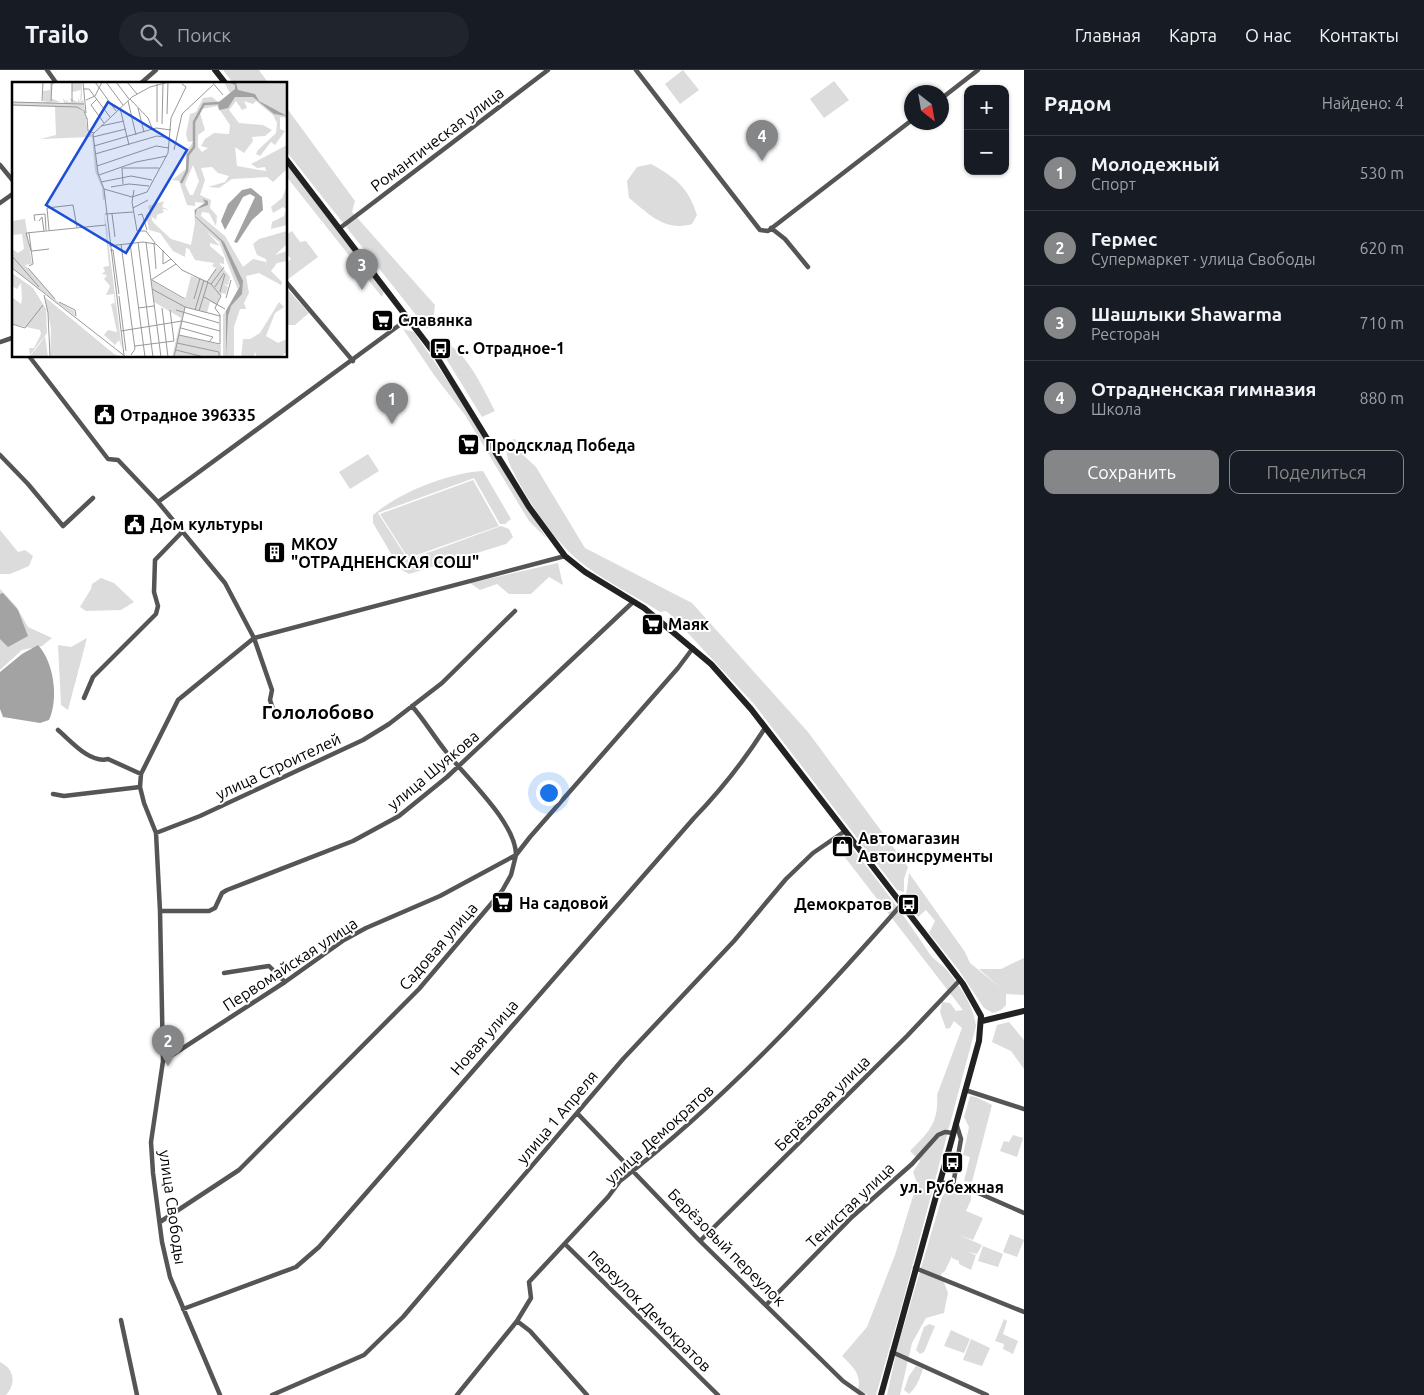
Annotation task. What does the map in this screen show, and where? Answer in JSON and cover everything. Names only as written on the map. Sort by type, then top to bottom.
[{"type":"street","points":[[47,70],[56,82]]},
{"type":"street","points":[[142,82],[156,70]]},
{"type":"street","points":[[215,70],[224,82]]},
{"type":"street","name":"Романтическая улица","points":[[340,228],[548,70]]},
{"type":"street","points":[[636,70],[760,230],[768,231],[904,126]]},
{"type":"street","points":[[949,93],[978,70]]},
{"type":"street","points":[[288,162],[435,354],[529,507],[565,556],[585,572],[633,602],[693,648],[732,687],[960,980],[982,1021],[966,1090],[881,1395]]},
{"type":"street","points":[[0,165],[12,180]]},
{"type":"street","points":[[0,203],[12,194]]},
{"type":"street","points":[[771,228],[784,239],[808,267]]},
{"type":"street","points":[[288,284],[353,361]]},
{"type":"street","points":[[158,502],[307,392],[353,361],[409,318]]},
{"type":"street","points":[[31,358],[108,459],[118,460],[158,502],[225,583],[254,638],[272,690],[270,700],[275,715]]},
{"type":"street","points":[[0,455],[28,484],[63,526],[94,498]]},
{"type":"street","points":[[84,698],[93,677],[156,614],[158,606],[154,592],[155,560],[182,532]]},
{"type":"street","points":[[53,794],[64,796],[140,787],[141,774],[178,700],[254,638],[565,556]]},
{"type":"street","name":"улица Шуякова","points":[[160,911],[209,911],[215,908],[222,893],[227,890],[374,832],[399,816],[459,766],[633,602]]},
{"type":"street","name":"улица Строителей","points":[[156,833],[200,816],[363,740],[442,683],[515,611]]},
{"type":"street","name":"Садовая улица","points":[[160,1222],[239,1170],[419,989],[502,892],[511,875],[516,855],[678,668],[693,648]]},
{"type":"street","points":[[412,706],[507,829],[516,845],[516,855]]},
{"type":"street","name":"Новая улица","points":[[183,1309],[296,1267],[320,1247],[533,1000],[721,790],[765,728]]},
{"type":"street","points":[[58,730],[92,758],[101,761],[108,759],[141,774]]},
{"type":"street","name":"улица Свободы","points":[[140,787],[156,833],[160,911],[162,1061],[151,1142],[153,1172],[166,1260],[183,1309],[220,1395]]},
{"type":"street","name":"улица 1 Апреля","points":[[272,1395],[364,1355],[403,1317],[623,1059],[734,941],[786,880],[812,853],[845,831]]},
{"type":"street","name":"Первомайская улица","points":[[162,1061],[285,982],[344,940],[366,928],[440,896],[516,855]]},
{"type":"street","name":"улица Демократов","points":[[457,1395],[517,1321],[532,1298],[529,1282],[608,1197],[620,1181],[714,1102],[859,952],[901,905]]},
{"type":"street","points":[[224,973],[269,966],[285,982]]},
{"type":"street","name":"Берёзовая улица","points":[[700,1241],[907,1036],[960,980]]},
{"type":"street","points":[[982,1021],[1024,1011]]},
{"type":"street","points":[[966,1090],[1024,1109]]},
{"type":"street","name":"Берёзовый переулок","points":[[577,1113],[700,1241],[767,1304],[842,1381],[863,1395]]},
{"type":"street","points":[[953,1185],[961,1140],[956,1122]]},
{"type":"street","name":"Тенистая улица","points":[[767,1304],[852,1217],[912,1164],[938,1135],[945,1132],[953,1133]]},
{"type":"street","points":[[940,1182],[967,1188],[1024,1213]]},
{"type":"street","name":"переулок Демократов","points":[[565,1244],[718,1395]]},
{"type":"street","points":[[915,1268],[1024,1312]]},
{"type":"street","points":[[122,1320],[137,1395]]},
{"type":"street","points":[[517,1321],[530,1331],[587,1395]]},
{"type":"street","points":[[892,1352],[987,1395]]},
{"type":"shaded area","points":[[223,70],[259,70],[268,82],[232,82]]},
{"type":"shaded area","points":[[683,70],[699,90],[680,104],[665,84]]},
{"type":"shaded area","points":[[834,81],[849,100],[824,118],[810,99]]},
{"type":"shaded area","points":[[288,110],[355,201],[352,212],[435,305],[433,322],[427,329],[288,154]]},
{"type":"shaded area","points":[[651,164],[680,184],[690,197],[697,215],[692,224],[674,226],[665,224],[629,198],[627,181],[637,167]]},
{"type":"shaded area","points":[[288,167],[384,291],[382,297],[288,179]]},
{"type":"shaded area","points":[[292,231],[300,242],[306,241],[318,257],[288,279],[288,261],[291,259],[288,255],[288,234]]},
{"type":"shaded area","points":[[288,290],[309,313],[295,325],[288,325]]},
{"type":"shaded area","points":[[403,329],[414,332],[456,393],[547,539],[529,521],[465,415],[434,375]]},
{"type":"shaded area","points":[[448,344],[469,364],[495,411],[482,417],[442,352]]},
{"type":"shaded area","points":[[515,439],[521,453],[536,467],[585,548],[692,603],[808,732],[908,867],[904,879],[904,892],[897,890],[754,704],[672,616],[666,611],[660,612],[599,575],[579,561],[559,541],[531,503],[510,465],[505,442]]},
{"type":"shaded area","points":[[368,454],[379,471],[350,489],[339,472]]},
{"type":"shaded area","points":[[483,471],[511,519],[505,524],[500,524],[474,478],[378,513],[408,560],[501,526],[509,529],[513,537],[506,544],[409,574],[400,569],[373,523],[373,515],[410,491],[425,485],[455,475]]},
{"type":"shaded area","points":[[473,480],[499,526],[408,558],[380,514]]},
{"type":"shaded area","points":[[0,530],[18,552],[25,550],[33,556],[29,566],[10,574],[0,574]]},
{"type":"shaded area","points":[[558,563],[563,585],[549,577],[531,594],[509,594],[497,584],[480,590],[470,583]]},
{"type":"shaded area","points":[[101,578],[114,583],[134,602],[121,610],[86,611],[80,607],[92,584]]},
{"type":"shaded area","points":[[0,589],[16,606],[28,627],[52,638],[42,646],[22,650],[0,670]]},
{"type":"shaded area","points":[[3,593],[18,610],[28,636],[8,647],[0,639],[0,594]]},
{"type":"shaded area","points":[[87,638],[68,710],[61,705],[58,645],[71,647]]},
{"type":"shaded area","points":[[38,645],[48,661],[53,681],[54,702],[49,720],[40,723],[3,717],[0,709],[0,672],[22,654]]},
{"type":"shaded area","points":[[850,845],[929,953],[946,969],[961,989],[972,1010],[976,1026],[876,1395],[868,1395],[858,1389],[859,1379],[853,1367],[842,1356],[867,1327],[895,1255],[917,1183],[913,1172],[920,1161],[910,1151],[927,1133],[934,1120],[937,1095],[962,1028],[954,1021],[950,1028],[946,1029],[940,1012],[942,1002],[950,1003],[956,1011],[963,1010],[840,851]]},
{"type":"shaded area","points":[[909,873],[965,952],[970,963],[1002,989],[979,969],[1001,969],[1024,958],[1024,995],[1006,994],[1006,1005],[1001,1010],[993,1013],[984,1008],[958,969],[929,933],[935,921],[926,910],[918,917],[906,896]]},
{"type":"shaded area","points":[[1009,1022],[1024,1040],[1024,1069],[1011,1051],[992,1042],[997,1025]]},
{"type":"shaded area","points":[[970,1096],[992,1105],[972,1182],[964,1181],[970,1157],[963,1155],[969,1127],[964,1117]]},
{"type":"shaded area","points":[[1013,1135],[1023,1138],[1017,1157],[1000,1151],[1004,1141],[1009,1142]]},
{"type":"shaded area","points":[[947,1190],[971,1195],[966,1211],[983,1218],[973,1240],[959,1235],[982,1245],[977,1254],[968,1252],[976,1255],[971,1270],[959,1264],[959,1261],[952,1258],[952,1256],[945,1271],[941,1274],[948,1293],[944,1313],[926,1318],[912,1343],[900,1395],[887,1395],[897,1349],[942,1197]]},
{"type":"shaded area","points":[[1010,1234],[1024,1240],[1017,1257],[1003,1252]]},
{"type":"shaded area","points":[[983,1246],[1003,1254],[998,1267],[978,1261]]},
{"type":"shaded area","points":[[1004,1319],[1007,1321],[1003,1334],[1018,1341],[1013,1354],[1003,1349],[1004,1344],[995,1341]]},
{"type":"shaded area","points":[[929,1324],[935,1326],[924,1352],[920,1354],[916,1350],[924,1327]]},
{"type":"shaded area","points":[[951,1330],[970,1339],[964,1353],[944,1346]]},
{"type":"shaded area","points":[[971,1339],[990,1348],[982,1366],[963,1360]]},
{"type":"shaded area","points":[[0,1362],[11,1372],[13,1381],[6,1395],[0,1395]]},
{"type":"shaded area","points":[[916,1366],[923,1369],[916,1385],[909,1394],[904,1390],[909,1376]]},
{"type":"place","name":"Отрадненская гимназия","points":[[762,161]]},
{"type":"place","name":"Шашлыки Shawarma","points":[[362,290]]},
{"type":"place","name":"Славянка","points":[[382,320]]},
{"type":"place","name":"с. Отрадное-1","points":[[441,348]]},
{"type":"place","name":"Отрадное 396335","points":[[104,415]]},
{"type":"place","name":"Молодежный","points":[[392,424]]},
{"type":"place","name":"Продсклад Победа","points":[[469,445]]},
{"type":"place","name":"Дом культуры","points":[[134,524]]},
{"type":"place","name":"МКОУ \"ОТРАДНЕНСКАЯ СОШ\"","points":[[275,553]]},
{"type":"place","name":"Маяк","points":[[652,624]]},
{"type":"place","name":"Автомагазин Автоинсрументы","points":[[842,847]]},
{"type":"place","name":"На садовой","points":[[503,903]]},
{"type":"place","name":"Демократов","points":[[908,904]]},
{"type":"place","name":"Гермес","points":[[168,1066]]},
{"type":"place","name":"ул. Рубежная","points":[[952,1163]]},
{"type":"district","name":"Гололобово","points":[[318,712]]}]
